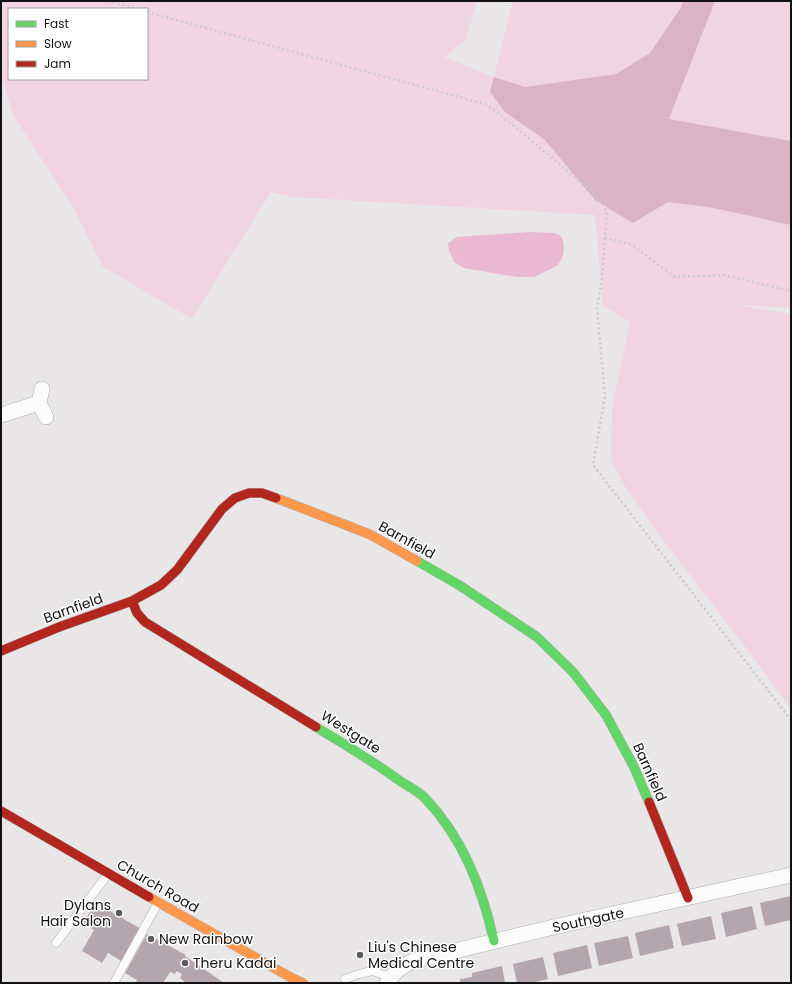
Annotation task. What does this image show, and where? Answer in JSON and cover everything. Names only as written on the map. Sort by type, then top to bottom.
[{"type":"street","points":[[1,415],[41,396],[46,417]]},
{"type":"street","name":"Barnfield","points":[[1,651],[59,627],[132,601],[161,585],[177,570],[222,509],[236,498],[249,493],[262,493],[369,534],[459,585],[537,637],[573,672],[606,715],[634,766],[688,898]]},
{"type":"street","name":"Westgate","points":[[132,601],[137,613],[145,622],[381,767],[424,797],[448,827],[471,868],[486,907],[494,941]]},
{"type":"street","name":"Church Road","points":[[1,812],[158,902],[289,980],[303,983]]},
{"type":"street","name":"Southgate","points":[[389,980],[402,966],[413,961],[494,941],[791,876]]},
{"type":"lane","points":[[56,943],[108,874]]},
{"type":"lane","points":[[114,983],[158,902]]},
{"type":"lane","name":"Southgate","points":[[345,979],[358,974],[372,972],[389,980]]},
{"type":"path","points":[[108,1],[133,8]]},
{"type":"path","points":[[148,12],[485,104],[514,126],[596,195],[606,211],[602,278],[597,309],[605,396],[593,465],[791,720]]},
{"type":"path","points":[[605,238],[631,244],[675,278],[724,275],[791,291]]},
{"type":"shaded area","points":[[1,1],[477,1],[466,40],[444,57],[494,77],[513,1],[683,1],[680,9],[650,53],[616,74],[669,119],[715,1],[791,1],[791,308],[737,305],[791,314],[791,709],[660,536],[626,488],[611,460],[612,408],[630,322],[603,306],[595,215],[291,197],[271,192],[192,319],[103,267],[73,207],[13,115],[1,75]]},
{"type":"shaded area","points":[[683,1],[715,1],[669,119],[791,141],[791,225],[709,207],[668,202],[633,223],[595,200],[545,140],[505,112],[490,92],[494,77],[525,87],[616,74],[650,53],[680,9]]},
{"type":"shaded area","points":[[529,232],[554,233],[560,235],[563,240],[564,248],[563,256],[555,267],[534,277],[516,277],[464,268],[454,262],[449,251],[448,243],[457,237]]},
{"type":"building","points":[[791,896],[791,920],[765,926],[760,903]]},
{"type":"building","points":[[752,906],[757,929],[726,937],[721,913]]},
{"type":"building","points":[[93,907],[101,911],[103,907],[141,929],[123,962],[108,953],[102,963],[82,951],[94,930],[83,923]]},
{"type":"building","points":[[711,916],[716,939],[682,946],[677,924]]},
{"type":"building","points":[[669,925],[674,948],[640,956],[635,933]]},
{"type":"building","points":[[147,934],[186,955],[185,956],[224,983],[186,983],[180,978],[182,974],[177,971],[175,974],[170,972],[163,983],[136,983],[137,980],[125,973]]},
{"type":"building","points":[[628,936],[633,958],[599,966],[594,943]]},
{"type":"building","points":[[587,945],[592,968],[558,976],[553,953]]},
{"type":"building","points":[[543,957],[548,979],[531,983],[517,983],[513,964]]},
{"type":"building","points":[[502,966],[505,983],[460,983],[460,979],[472,977],[472,973]]},
{"type":"traffic: fast","points":[[417,561],[459,585],[537,637],[573,672],[606,715],[634,767],[649,802]]},
{"type":"traffic: fast","points":[[316,727],[416,791],[425,798],[438,813],[460,847],[477,883],[484,902],[494,941]]},
{"type":"traffic: slow","points":[[276,498],[369,534],[417,561]]},
{"type":"traffic: slow","points":[[149,897],[303,983]]},
{"type":"traffic: jam","points":[[1,651],[59,627],[132,601],[161,585],[177,570],[222,509],[235,498],[249,493],[262,493],[276,498]]},
{"type":"traffic: jam","points":[[132,601],[137,613],[145,622],[316,727]]},
{"type":"traffic: jam","points":[[649,802],[688,898]]},
{"type":"traffic: jam","points":[[1,811],[149,897]]},
{"type":"place","name":"Dylans Hair Salon","points":[[119,913]]},
{"type":"place","name":"New Rainbow","points":[[151,939]]},
{"type":"place","name":"Liu's Chinese Medical Centre","points":[[360,955]]},
{"type":"place","name":"Theru Kadai","points":[[185,963]]}]
